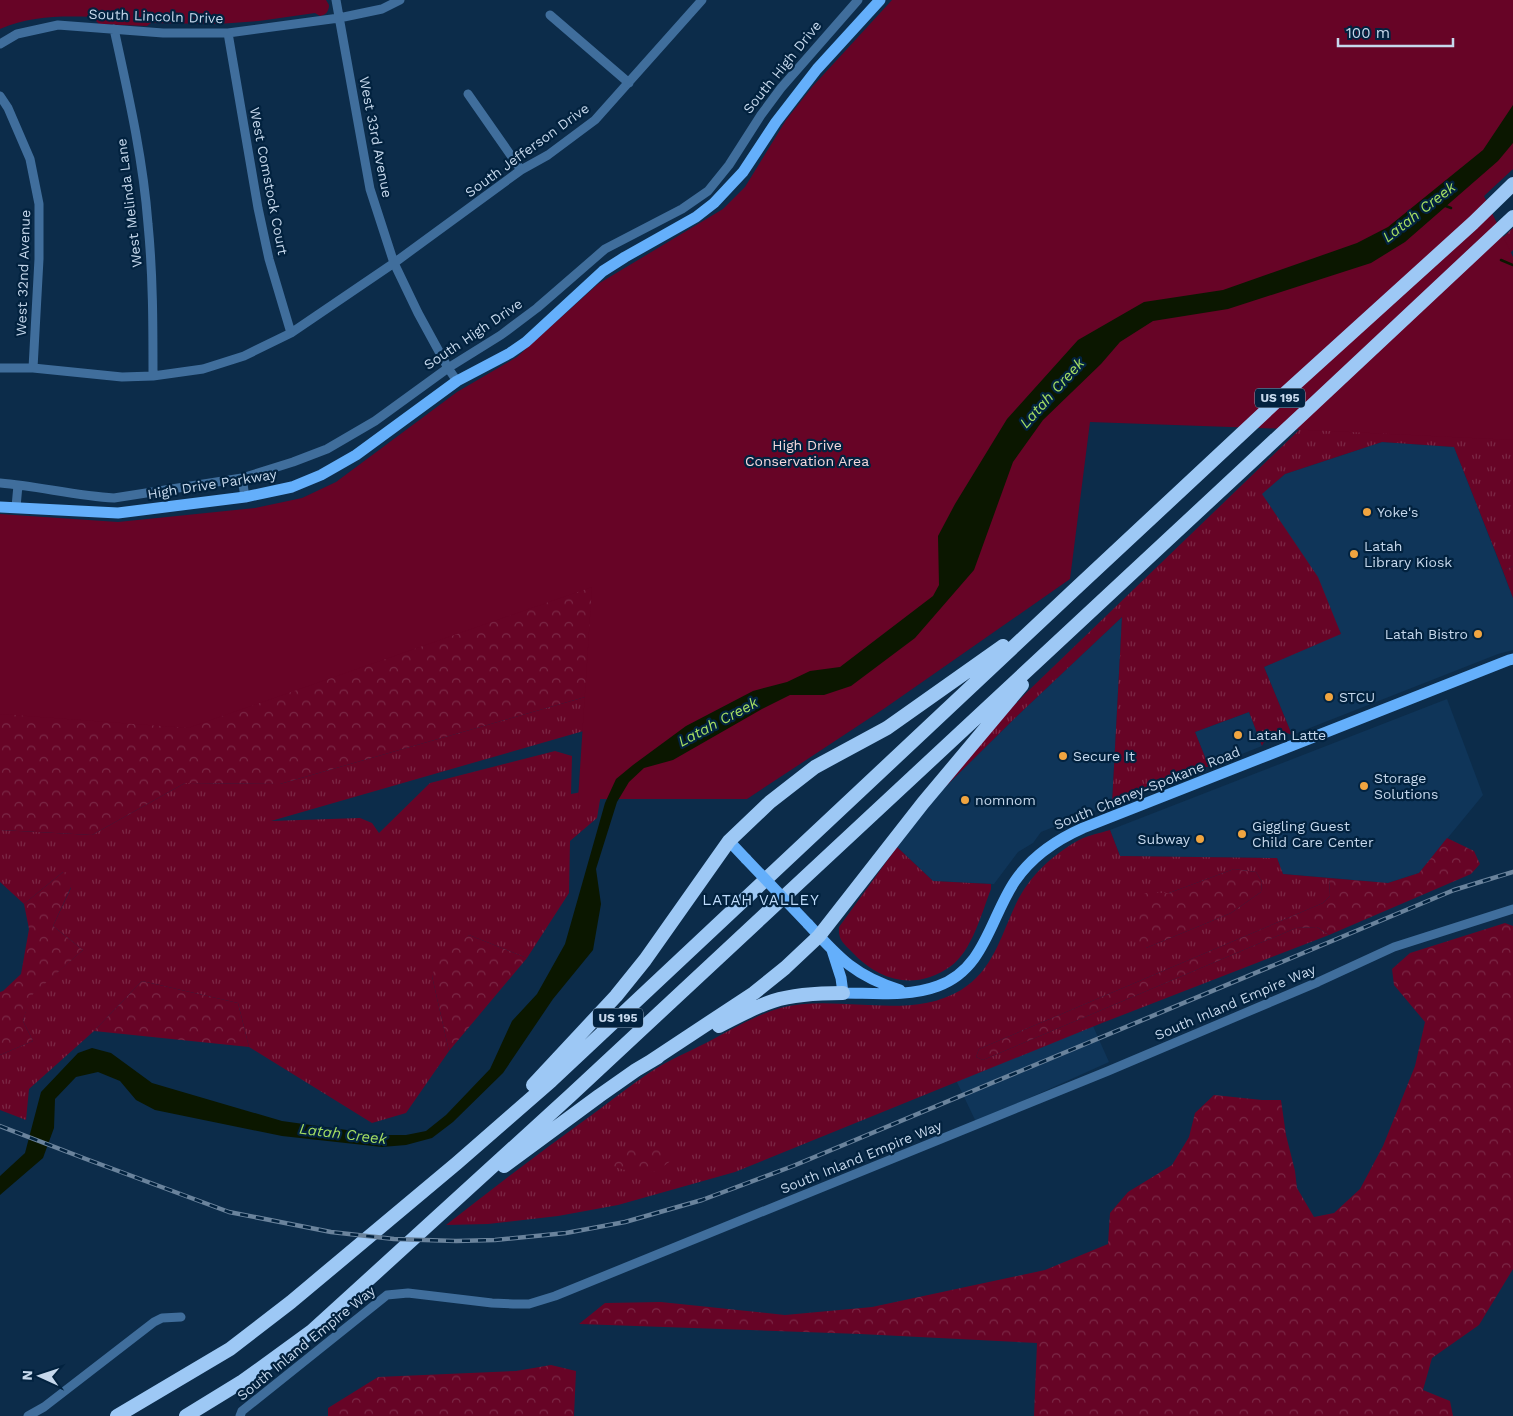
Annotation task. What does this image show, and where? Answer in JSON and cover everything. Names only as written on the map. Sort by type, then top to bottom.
[{"type":"highway","name":"US 195","points":[[117,1416],[230,1348],[292,1302],[551,1081],[1048,614],[1513,184]]},
{"type":"highway","name":"US 195","points":[[186,1416],[243,1381],[312,1331],[453,1204],[478,1178],[570,1095],[1306,412],[1513,217]]},
{"type":"highway","points":[[436,1180],[471,1140],[544,1075],[597,1017],[644,960],[729,841],[770,802],[815,768],[887,728],[1048,614]]},
{"type":"highway","points":[[453,1204],[599,1096],[754,993],[785,968],[819,936],[923,802],[1063,636]]},
{"type":"highway","points":[[651,1061],[766,1003],[800,995],[843,993]]},
{"type":"main road","name":"South High Drive","points":[[457,382],[526,342],[603,271],[696,217],[714,204],[743,172],[776,122],[817,69],[880,0]]},
{"type":"main road","name":"High Drive Parkway","points":[[0,507],[118,512],[245,497],[292,487],[321,475],[356,455],[457,382]]},
{"type":"main road","name":"South Cheney-Spokane Road","points":[[843,993],[894,994],[928,989],[949,982],[966,969],[978,953],[1016,880],[1035,858],[1056,841],[1083,828],[1513,659]]},
{"type":"main road","points":[[729,841],[832,950],[850,966],[868,977],[908,992]]},
{"type":"main road","points":[[832,950],[840,972],[843,993]]},
{"type":"street","name":"West 33rd Avenue","points":[[336,0],[370,189],[394,263],[418,313],[457,382]]},
{"type":"street","name":"South Lincoln Drive","points":[[0,44],[17,34],[58,25],[163,33],[228,32],[339,18],[382,9],[400,0]]},
{"type":"street","name":"South Jefferson Drive","points":[[0,368],[33,368],[122,378],[153,376],[204,369],[244,356],[291,333],[394,263],[522,170],[548,155],[595,120],[700,0]]},
{"type":"street","name":"South High Drive","points":[[0,483],[114,498],[242,478],[293,462],[327,448],[375,421],[448,368],[501,335],[530,314],[605,249],[682,209],[708,191],[729,166],[761,115],[781,88],[858,0]]},
{"type":"street","points":[[550,14],[628,84]]},
{"type":"street","name":"West Melinda Lane","points":[[114,29],[128,90],[148,223],[153,300],[153,376]]},
{"type":"street","name":"West Comstock Court","points":[[228,32],[258,208],[269,259],[291,333]]},
{"type":"street","points":[[468,94],[522,170]]},
{"type":"street","name":"West 32nd Avenue","points":[[0,96],[8,108],[30,159],[39,204],[39,259],[33,368]]},
{"type":"street","points":[[242,478],[245,497]]},
{"type":"street","points":[[16,507],[18,484]]},
{"type":"street","name":"South Inland Empire Way","points":[[240,1416],[242,1412],[387,1295],[408,1293],[514,1304],[529,1304],[555,1296],[1310,986],[1394,947],[1513,909]]},
{"type":"street","points":[[28,1416],[44,1407],[154,1322],[162,1318],[180,1317]]},
{"type":"shaded area","points":[[1382,442],[1454,447],[1513,598],[1513,650],[1498,654],[1292,735],[1264,667],[1341,633],[1261,494],[1285,474]]},
{"type":"shaded area","points":[[1122,617],[1112,804],[1041,832],[1033,843],[1018,852],[994,884],[933,881],[897,847],[935,797]]},
{"type":"shaded area","name":"Storage Solutions","points":[[1447,699],[1483,795],[1419,873],[1388,883],[1283,874],[1277,858],[1120,856],[1110,830]]},
{"type":"shaded area","points":[[1249,712],[1262,746],[1209,767],[1195,732]]},
{"type":"shaded area","points":[[1089,1017],[1109,1062],[976,1122],[955,1078]]},
{"type":"green space","points":[[0,0],[326,0],[329,5],[327,12],[320,16],[315,13],[259,21],[218,24],[151,23],[147,26],[99,24],[92,17],[68,17],[34,19],[0,29]]},
{"type":"green space","name":"High Drive Conservation Area","points":[[892,0],[1513,0],[1513,169],[1484,196],[1513,257],[1513,440],[1090,422],[1070,579],[885,708],[747,799],[578,799],[592,587],[188,728],[0,714],[0,514],[118,522],[255,508],[302,498],[336,482],[457,392],[517,357],[598,284],[723,209],[745,187],[786,120],[812,87]]},
{"type":"green space","points":[[1513,228],[1513,250],[1481,283],[1513,330],[1513,566],[1503,571],[1454,447],[1382,442],[1285,474],[1262,494],[1318,577],[1341,634],[1264,667],[1292,735],[1287,733],[1264,742],[1262,746],[1249,712],[1195,732],[1209,767],[1197,767],[1121,797],[1112,804],[1122,617],[935,797],[985,736],[1025,694],[1378,354]]},
{"type":"green space","points":[[579,514],[645,680],[280,784],[185,783],[92,835],[0,830],[0,515],[118,524]]},
{"type":"green space","points":[[1513,566],[1513,598],[1503,571]]},
{"type":"green space","points":[[645,680],[653,711],[271,821],[360,818],[372,823],[379,833],[430,783],[555,751],[572,756],[571,794],[602,788],[597,818],[570,841],[569,893],[527,958],[469,935],[432,976],[449,1051],[406,1113],[372,1123],[249,1047],[238,1003],[142,981],[94,1031],[29,1089],[26,1120],[0,1110],[0,1055],[33,1041],[23,1021],[30,996],[83,950],[53,926],[71,888],[63,872],[24,904],[0,882],[0,830],[92,835],[185,783],[280,784]]},
{"type":"green space","points":[[1110,830],[1120,856],[1277,858],[1283,874],[1329,878],[1330,896],[1323,903],[979,1049],[976,1057],[983,1060],[1296,928],[1317,927],[1329,935],[1102,1023],[735,1172],[618,1205],[558,1216],[488,1224],[446,1225],[645,1076],[665,1063],[751,1019],[780,1008],[802,1004],[896,1006],[919,1004],[940,999],[961,990],[981,973],[988,963],[1020,895],[1034,876],[1050,860],[1069,846],[1083,838]],"holes":[[[1234,869],[1256,872],[1262,882],[1261,892],[1231,913],[1146,948],[1145,893],[1169,893]]]},
{"type":"green space","points":[[1447,838],[1474,851],[1480,864],[1471,874],[1329,935],[1317,927],[1296,928],[983,1060],[976,1057],[979,1049],[1323,903],[1330,896],[1329,878],[1388,883],[1419,873]]},
{"type":"green space","points":[[897,847],[933,881],[991,884],[980,920],[965,951],[951,966],[925,979],[899,980],[874,970],[846,946],[839,935],[839,927]]},
{"type":"green space","points":[[1234,869],[1256,872],[1262,882],[1261,892],[1231,913],[1146,948],[1137,943],[1137,902],[1145,893],[1169,893]]},
{"type":"green space","points":[[63,872],[71,873],[71,887],[53,926],[83,950],[31,996],[23,1021],[33,1041],[0,1055],[0,992],[21,974],[29,929],[24,904]]},
{"type":"green space","points":[[1505,923],[1513,926],[1513,1269],[1479,1325],[1432,1358],[1423,1390],[1450,1401],[1453,1416],[1034,1416],[1037,1343],[860,1334],[579,1324],[605,1303],[661,1302],[785,1315],[872,1307],[1045,1270],[1108,1244],[1110,1213],[1128,1192],[1172,1165],[1189,1137],[1195,1113],[1214,1095],[1281,1100],[1297,1188],[1314,1217],[1334,1213],[1360,1189],[1383,1146],[1415,1066],[1425,1022],[1394,985],[1392,969],[1410,953]]},
{"type":"green space","points":[[469,935],[527,958],[449,1051],[432,976],[438,959]]},
{"type":"green space","points":[[142,981],[238,1003],[249,1047],[94,1031]]},
{"type":"green space","points":[[635,1146],[669,1150],[676,1157],[657,1171],[639,1174],[608,1165],[607,1160],[622,1150]]},
{"type":"green space","points":[[551,1365],[576,1371],[574,1416],[328,1416],[328,1408],[378,1377],[516,1371]]},
{"type":"water","name":"Latah Creek","points":[[1513,105],[1513,143],[1498,161],[1405,242],[1371,263],[1228,309],[1153,321],[1120,342],[1101,364],[1043,420],[1013,462],[974,570],[915,638],[851,686],[824,695],[790,695],[673,760],[644,768],[629,782],[617,802],[596,869],[601,904],[593,950],[553,999],[503,1073],[453,1122],[432,1138],[406,1145],[382,1147],[282,1136],[155,1110],[136,1100],[120,1081],[98,1072],[76,1077],[55,1099],[54,1128],[43,1158],[0,1195],[0,1176],[25,1153],[41,1092],[78,1053],[92,1048],[111,1053],[152,1083],[282,1121],[383,1135],[406,1135],[426,1131],[446,1115],[490,1069],[512,1021],[537,994],[565,944],[605,803],[616,779],[686,726],[753,691],[787,682],[810,671],[840,667],[933,596],[939,585],[938,536],[955,504],[1007,419],[1078,340],[1144,302],[1223,290],[1357,243],[1388,227],[1483,150]]},
{"type":"waterway","name":"Latah Creek","points":[[1443,205],[1451,208]]},
{"type":"waterway","points":[[1501,260],[1513,265]]},
{"type":"railway","points":[[0,1126],[229,1212],[331,1232],[394,1239],[456,1241],[495,1240],[566,1233],[625,1222],[702,1200],[793,1166],[1454,890],[1513,872]]},
{"type":"place","name":"Yoke's","points":[[1367,512]]},
{"type":"place","name":"Latah Library Kiosk","points":[[1354,554]]},
{"type":"place","name":"Latah Bistro","points":[[1478,634]]},
{"type":"place","name":"STCU","points":[[1329,697]]},
{"type":"place","name":"Latah Latte","points":[[1238,735]]},
{"type":"place","name":"Secure It","points":[[1063,756]]},
{"type":"place","name":"Storage Solutions","points":[[1364,786]]},
{"type":"place","name":"nomnom","points":[[965,800]]},
{"type":"place","name":"Giggling Guest Child Care Center","points":[[1242,834]]},
{"type":"place","name":"Subway","points":[[1200,839]]},
{"type":"district","name":"LATAH VALLEY","points":[[761,900]]}]
